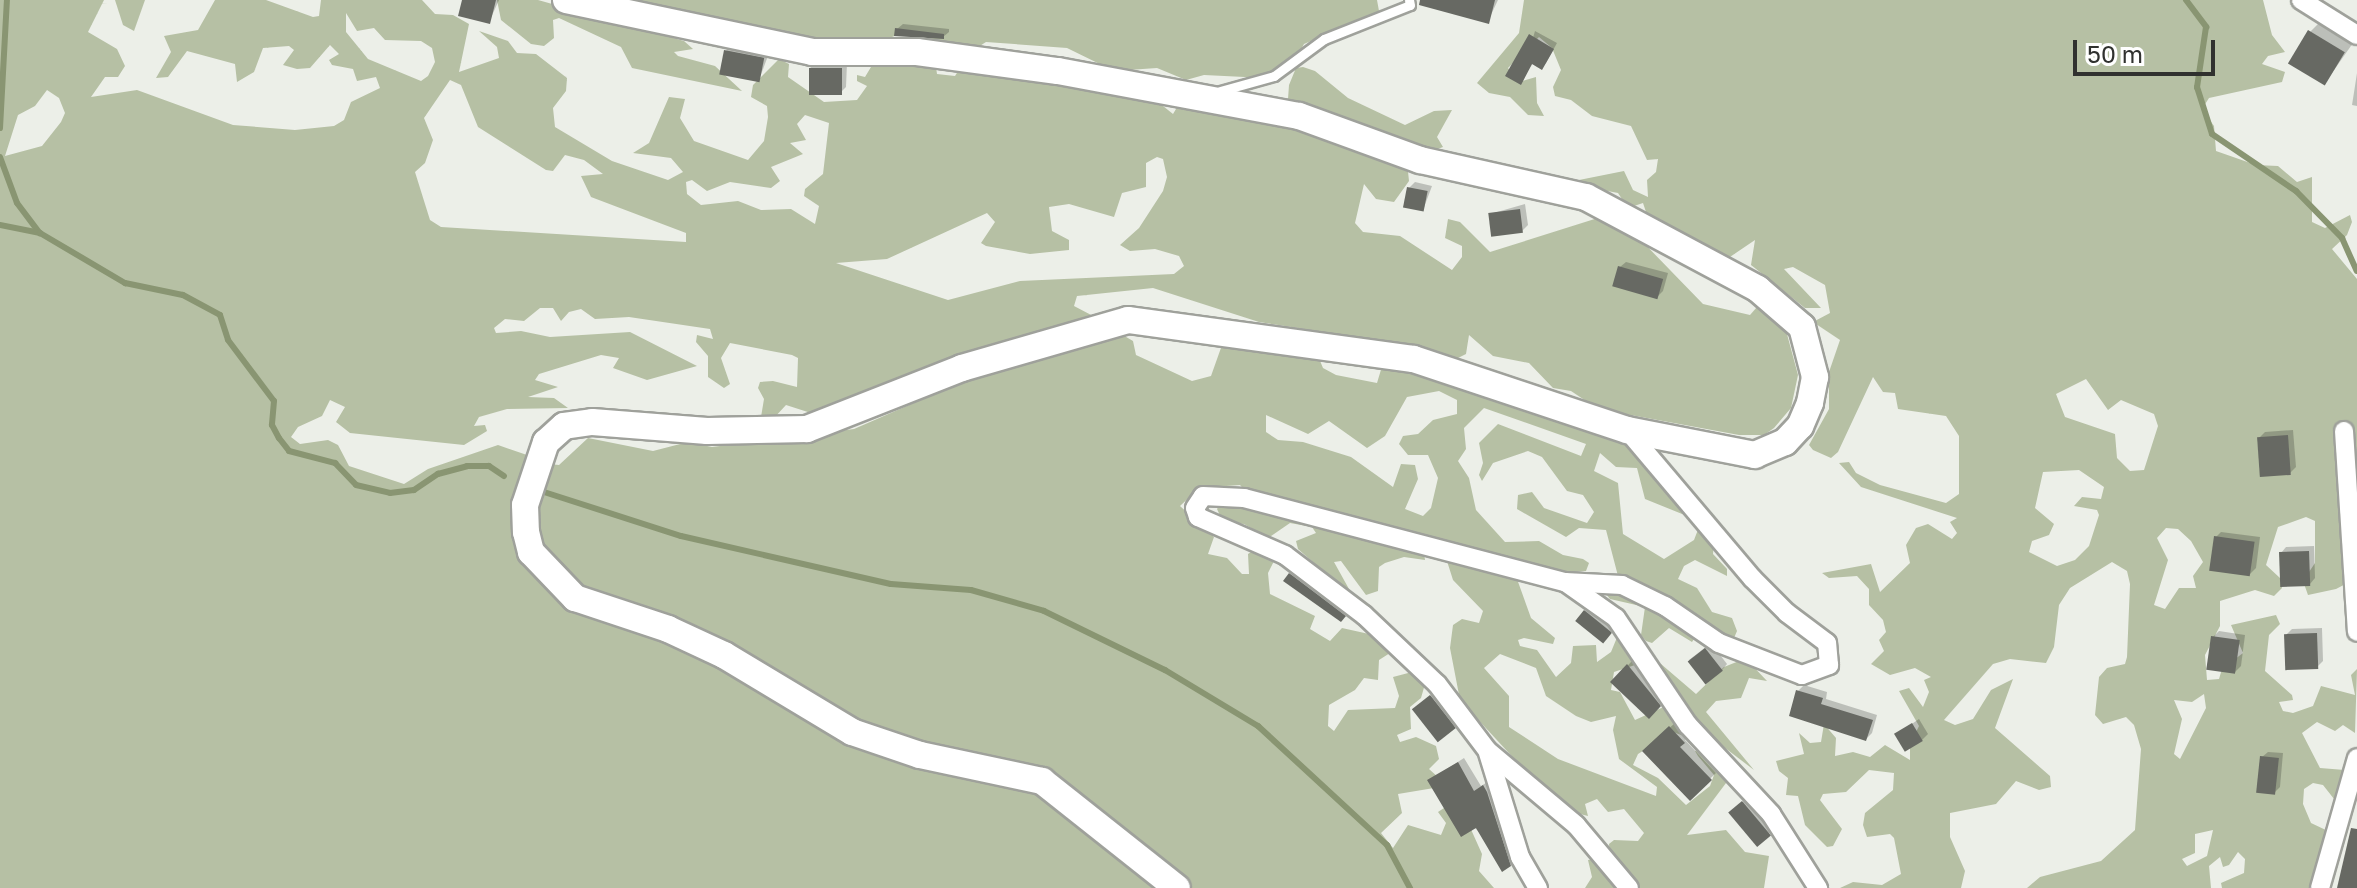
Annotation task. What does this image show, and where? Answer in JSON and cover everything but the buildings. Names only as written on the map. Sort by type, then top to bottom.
[{"type":"street","points":[[566,0],[812,52],[917,52],[1299,116],[1420,160],[1586,197],[1758,289],[1802,327],[1815,377],[1800,426],[1785,442],[1755,455],[1627,430],[1413,359],[1128,320],[962,368],[807,429],[707,431],[592,422],[564,426],[546,442],[525,505],[526,532],[531,552],[575,598],[668,629],[724,655],[852,732],[920,755],[1042,781],[1177,888]]},
{"type":"street","points":[[2301,0],[2357,35]]},
{"type":"street","points":[[1627,430],[1752,578],[1787,613],[1827,643],[1829,665],[1802,675],[1719,643],[1665,606],[1622,585],[1565,582],[1244,498],[1211,492],[1197,502],[1198,517],[1285,555],[1364,615],[1437,684],[1487,750],[1576,825],[1629,888]]},
{"type":"street","points":[[2344,431],[2357,632]]},
{"type":"street","points":[[1565,582],[1616,618],[1688,725],[1771,814],[1818,888]]},
{"type":"street","points":[[1487,750],[1520,857],[1538,888]]},
{"type":"street","points":[[2320,888],[2357,758]]},
{"type":"lane","points":[[1192,96],[1248,87],[1274,76],[1324,39],[1410,5],[1409,0]]},
{"type":"green space","points":[[0,0],[104,0],[88,32],[117,49],[125,66],[118,77],[105,77],[91,97],[137,90],[233,125],[295,130],[334,126],[344,120],[351,102],[380,88],[376,77],[357,81],[353,69],[332,65],[329,60],[339,54],[330,45],[310,68],[297,69],[283,65],[294,50],[289,46],[263,48],[254,72],[237,82],[235,64],[187,51],[168,77],[156,78],[171,52],[164,36],[198,30],[215,0],[266,0],[313,17],[319,16],[321,0],[422,0],[435,14],[453,15],[469,24],[459,72],[499,58],[497,47],[479,31],[508,41],[517,53],[536,54],[567,78],[566,91],[553,108],[555,127],[612,161],[668,180],[683,172],[671,158],[633,153],[649,143],[669,97],[685,99],[680,118],[694,141],[748,160],[764,141],[768,117],[767,106],[751,97],[753,85],[779,59],[789,64],[788,77],[824,102],[857,100],[867,86],[857,81],[857,75],[865,77],[871,67],[900,61],[936,67],[937,74],[955,76],[962,65],[1153,98],[1173,114],[1179,104],[1262,115],[1407,162],[1409,181],[1394,202],[1376,199],[1364,184],[1355,223],[1363,232],[1400,236],[1452,270],[1462,257],[1462,246],[1445,238],[1448,219],[1460,222],[1490,252],[1601,217],[1638,237],[1703,304],[1750,315],[1757,307],[1769,309],[1784,323],[1798,375],[1791,408],[1764,435],[1739,435],[1598,409],[1571,391],[1553,388],[1529,363],[1493,356],[1469,335],[1466,354],[1456,359],[1410,345],[1259,322],[1153,288],[1077,296],[1074,306],[1095,317],[814,414],[786,405],[773,419],[761,417],[764,399],[758,388],[760,382],[773,381],[797,387],[798,358],[792,355],[730,343],[721,358],[730,384],[724,388],[708,377],[708,356],[696,342],[697,335],[713,339],[710,329],[629,317],[595,319],[581,309],[569,312],[561,321],[553,308],[540,308],[524,321],[505,319],[494,328],[496,333],[521,331],[550,337],[630,332],[697,366],[647,380],[613,368],[619,358],[601,355],[539,374],[535,380],[558,387],[528,397],[554,398],[568,408],[507,409],[479,417],[474,426],[485,425],[487,431],[464,445],[350,433],[336,422],[345,407],[330,400],[322,416],[298,427],[291,437],[300,444],[328,440],[338,445],[349,466],[404,484],[428,469],[498,445],[527,455],[529,462],[559,465],[588,438],[653,451],[688,442],[712,447],[854,429],[1001,365],[1121,334],[1133,341],[1136,355],[1192,381],[1211,376],[1222,345],[1318,356],[1323,368],[1336,375],[1377,383],[1383,363],[1620,436],[1692,518],[1645,499],[1637,468],[1616,467],[1600,453],[1594,471],[1618,483],[1623,534],[1664,559],[1694,540],[1699,527],[1715,533],[1713,554],[1727,569],[1727,576],[1695,560],[1684,566],[1678,579],[1697,588],[1712,612],[1732,618],[1737,631],[1734,638],[1707,627],[1661,593],[1656,598],[1696,636],[1692,642],[1669,628],[1652,643],[1646,641],[1641,635],[1645,607],[1610,599],[1602,589],[1618,576],[1606,530],[1579,528],[1566,537],[1517,509],[1518,495],[1532,492],[1544,508],[1587,523],[1594,512],[1583,495],[1567,491],[1542,457],[1528,451],[1493,463],[1482,481],[1479,475],[1483,463],[1479,443],[1498,424],[1581,456],[1586,444],[1484,408],[1464,428],[1466,449],[1458,461],[1469,478],[1476,510],[1505,542],[1539,541],[1563,555],[1583,559],[1589,563],[1586,571],[1556,573],[1428,535],[1422,538],[1425,560],[1404,557],[1385,563],[1379,567],[1378,591],[1366,595],[1341,561],[1334,562],[1354,598],[1298,549],[1296,541],[1316,533],[1312,527],[1290,523],[1268,538],[1244,524],[1223,522],[1217,509],[1221,503],[1249,495],[1240,485],[1199,488],[1180,506],[1214,537],[1208,554],[1227,558],[1242,574],[1249,574],[1248,554],[1254,550],[1277,555],[1268,573],[1270,594],[1315,616],[1310,629],[1330,641],[1342,628],[1369,634],[1390,653],[1379,660],[1378,680],[1364,678],[1355,690],[1329,705],[1328,726],[1334,731],[1348,710],[1395,708],[1399,696],[1393,677],[1412,672],[1425,684],[1421,698],[1410,707],[1411,729],[1397,735],[1400,742],[1416,737],[1436,746],[1439,759],[1429,769],[1439,778],[1434,788],[1398,794],[1402,813],[1381,833],[1393,848],[1408,825],[1441,835],[1446,823],[1438,812],[1444,808],[1465,816],[1482,854],[1479,871],[1494,888],[0,888]],"holes":[[[346,13],[357,31],[374,28],[385,40],[421,41],[432,48],[435,62],[428,76],[421,81],[368,59],[346,32]],[[450,80],[461,85],[478,127],[546,170],[553,171],[565,155],[584,160],[603,174],[581,176],[591,197],[686,233],[686,242],[441,227],[430,220],[415,172],[425,163],[433,140],[424,118]],[[47,90],[59,98],[65,113],[42,146],[5,156],[18,115],[35,106]],[[805,115],[829,123],[823,174],[805,189],[804,196],[819,206],[815,224],[791,209],[761,210],[738,201],[701,205],[687,194],[686,182],[692,180],[707,191],[730,182],[771,188],[780,181],[771,167],[803,154],[790,143],[806,140],[797,124]],[[1157,157],[1163,159],[1167,177],[1163,191],[1139,228],[1120,245],[1130,251],[1155,249],[1179,256],[1184,266],[1174,274],[1020,281],[948,300],[836,263],[887,259],[987,213],[995,222],[981,243],[986,246],[1030,254],[1069,250],[1069,240],[1052,231],[1049,207],[1069,204],[1114,217],[1122,193],[1146,187],[1146,163]],[[1439,391],[1457,400],[1457,414],[1433,420],[1418,434],[1403,436],[1399,444],[1408,455],[1428,455],[1438,478],[1431,508],[1423,516],[1405,509],[1418,479],[1415,465],[1401,464],[1393,487],[1351,457],[1303,442],[1278,440],[1266,432],[1266,415],[1308,434],[1329,421],[1367,448],[1385,436],[1407,397]]]},
{"type":"green space","points":[[115,0],[145,0],[134,31],[123,25]]},
{"type":"green space","points":[[497,0],[538,0],[684,41],[693,49],[674,52],[678,56],[715,66],[742,91],[632,68],[621,47],[559,18],[553,20],[554,38],[544,46],[531,44],[501,20]]},
{"type":"green space","points":[[588,0],[1377,0],[1379,11],[1304,44],[1298,55],[1265,78],[1204,75],[1186,80],[1157,68],[1114,71],[1067,48],[986,42],[975,49],[902,33],[892,37],[888,54]]},
{"type":"green space","points":[[1524,0],[2263,0],[2272,35],[2285,52],[2268,56],[2262,64],[2285,72],[2282,82],[2209,98],[2202,109],[2214,126],[2216,151],[2256,165],[2278,166],[2297,182],[2312,177],[2312,222],[2325,228],[2350,215],[2352,222],[2347,235],[2332,249],[2357,279],[2357,578],[2336,589],[2308,595],[2303,581],[2315,563],[2315,521],[2306,517],[2278,527],[2266,565],[2280,578],[2282,588],[2274,596],[2255,590],[2220,601],[2220,626],[2205,655],[2207,680],[2219,679],[2222,669],[2243,653],[2231,625],[2276,615],[2280,624],[2269,635],[2265,671],[2292,695],[2293,700],[2279,702],[2283,711],[2293,713],[2313,706],[2321,686],[2355,695],[2351,675],[2357,669],[2355,733],[2343,725],[2335,731],[2317,722],[2302,733],[2320,768],[2357,771],[2357,791],[2338,804],[2323,785],[2313,783],[2304,789],[2303,804],[2311,823],[2330,832],[2321,883],[2309,888],[2222,888],[2221,883],[2244,873],[2245,859],[2238,852],[2229,865],[2223,867],[2220,857],[2209,866],[2211,888],[2027,888],[2040,877],[2101,861],[2135,830],[2141,749],[2134,725],[2126,717],[2103,724],[2095,715],[2099,677],[2107,668],[2125,664],[2127,657],[2130,584],[2127,571],[2112,562],[2070,588],[2059,605],[2054,647],[2046,663],[2010,659],[1993,664],[1944,720],[1955,725],[1973,719],[1991,690],[2013,679],[1995,728],[2050,776],[2051,787],[2039,790],[2016,781],[1996,804],[1950,813],[1950,837],[1965,871],[1961,888],[1840,888],[1853,882],[1882,885],[1901,874],[1894,838],[1890,834],[1867,837],[1863,825],[1865,813],[1893,790],[1894,773],[1869,770],[1846,792],[1823,794],[1820,800],[1842,829],[1833,846],[1827,847],[1805,825],[1798,796],[1786,795],[1788,778],[1779,771],[1776,761],[1804,754],[1799,733],[1810,743],[1821,742],[1824,724],[1836,738],[1835,756],[1853,752],[1870,757],[1885,745],[1910,760],[1910,744],[1919,726],[1899,691],[1909,688],[1923,707],[1929,692],[1924,680],[1931,677],[1915,668],[1890,675],[1871,664],[1884,651],[1879,640],[1886,632],[1883,620],[1869,605],[1869,589],[1857,576],[1829,578],[1822,573],[1871,564],[1880,592],[1910,563],[1906,545],[1916,528],[1928,524],[1952,539],[1957,533],[1950,522],[1957,518],[1861,487],[1839,463],[1849,462],[1856,473],[1880,485],[1946,503],[1959,494],[1959,436],[1946,416],[1898,409],[1895,393],[1883,392],[1873,377],[1838,452],[1831,458],[1813,450],[1809,445],[1829,409],[1829,372],[1840,340],[1813,322],[1830,313],[1825,285],[1793,267],[1784,269],[1821,308],[1805,308],[1751,265],[1755,240],[1724,261],[1648,218],[1643,203],[1628,208],[1618,193],[1576,185],[1574,181],[1624,171],[1633,190],[1648,197],[1647,180],[1656,172],[1658,159],[1647,160],[1631,126],[1592,116],[1571,100],[1555,96],[1553,87],[1561,70],[1552,48],[1539,37],[1508,68],[1519,82],[1536,77],[1537,103],[1544,116],[1528,115],[1510,97],[1489,93],[1477,83],[1519,33]],"holes":[[[2086,379],[2108,410],[2121,400],[2154,414],[2158,426],[2144,470],[2130,471],[2117,458],[2115,434],[2065,417],[2056,394]],[[2079,470],[2104,487],[2101,499],[2082,497],[2074,506],[2097,510],[2099,515],[2089,546],[2075,560],[2057,566],[2029,552],[2032,541],[2049,535],[2054,524],[2035,508],[2043,472]],[[2166,528],[2178,529],[2191,541],[2203,562],[2193,576],[2196,588],[2179,588],[2165,609],[2154,605],[2168,560],[2157,538]],[[2204,694],[2206,708],[2180,759],[2174,754],[2182,719],[2174,700],[2192,702]],[[2213,830],[2207,856],[2187,866],[2182,859],[2195,853],[2195,834]]]},
{"type":"green space","points":[[1296,68],[1315,71],[1348,98],[1405,125],[1434,111],[1452,110],[1437,137],[1443,147],[1432,151],[1405,144],[1330,113],[1293,106],[1288,99],[1289,85]]},
{"type":"green space","points":[[1446,558],[1504,566],[1517,579],[1531,618],[1555,638],[1553,644],[1524,638],[1518,640],[1520,646],[1537,650],[1556,677],[1571,663],[1573,646],[1596,645],[1597,662],[1611,652],[1618,635],[1638,664],[1614,672],[1611,690],[1620,692],[1635,720],[1668,705],[1687,731],[1684,736],[1673,732],[1638,754],[1633,765],[1658,778],[1686,805],[1710,786],[1714,775],[1695,751],[1701,750],[1729,779],[1687,835],[1726,830],[1745,852],[1769,856],[1764,888],[1585,888],[1592,877],[1588,860],[1610,857],[1609,844],[1614,840],[1638,841],[1644,833],[1624,809],[1608,812],[1597,799],[1585,804],[1588,816],[1576,813],[1531,777],[1460,700],[1450,648],[1453,625],[1462,619],[1479,623],[1483,611],[1453,580]],"holes":[[[1500,654],[1536,668],[1546,696],[1576,716],[1591,722],[1616,716],[1613,730],[1619,759],[1657,787],[1656,796],[1558,759],[1509,727],[1509,696],[1484,668]]]},
{"type":"green space","points":[[1739,661],[1749,662],[1767,681],[1749,678],[1741,698],[1716,701],[1706,712],[1754,770],[1712,738],[1655,666],[1661,664],[1696,694],[1724,667]]},
{"type":"waterway","points":[[0,128],[7,0]]},
{"type":"waterway","points":[[2186,0],[2206,27],[2197,87],[2212,134],[2296,191],[2342,238],[2357,271]]},
{"type":"waterway","points":[[0,157],[17,203],[40,233]]},
{"type":"waterway","points":[[0,225],[40,233],[125,283],[183,295],[220,315],[228,340],[274,401],[272,425],[289,451],[335,463],[356,485],[390,493],[414,490],[438,474],[467,466],[489,466],[504,476]]},
{"type":"waterway","points":[[544,492],[681,536],[891,584],[971,590],[1044,611],[1165,670],[1258,726],[1387,845],[1410,888]]}]
